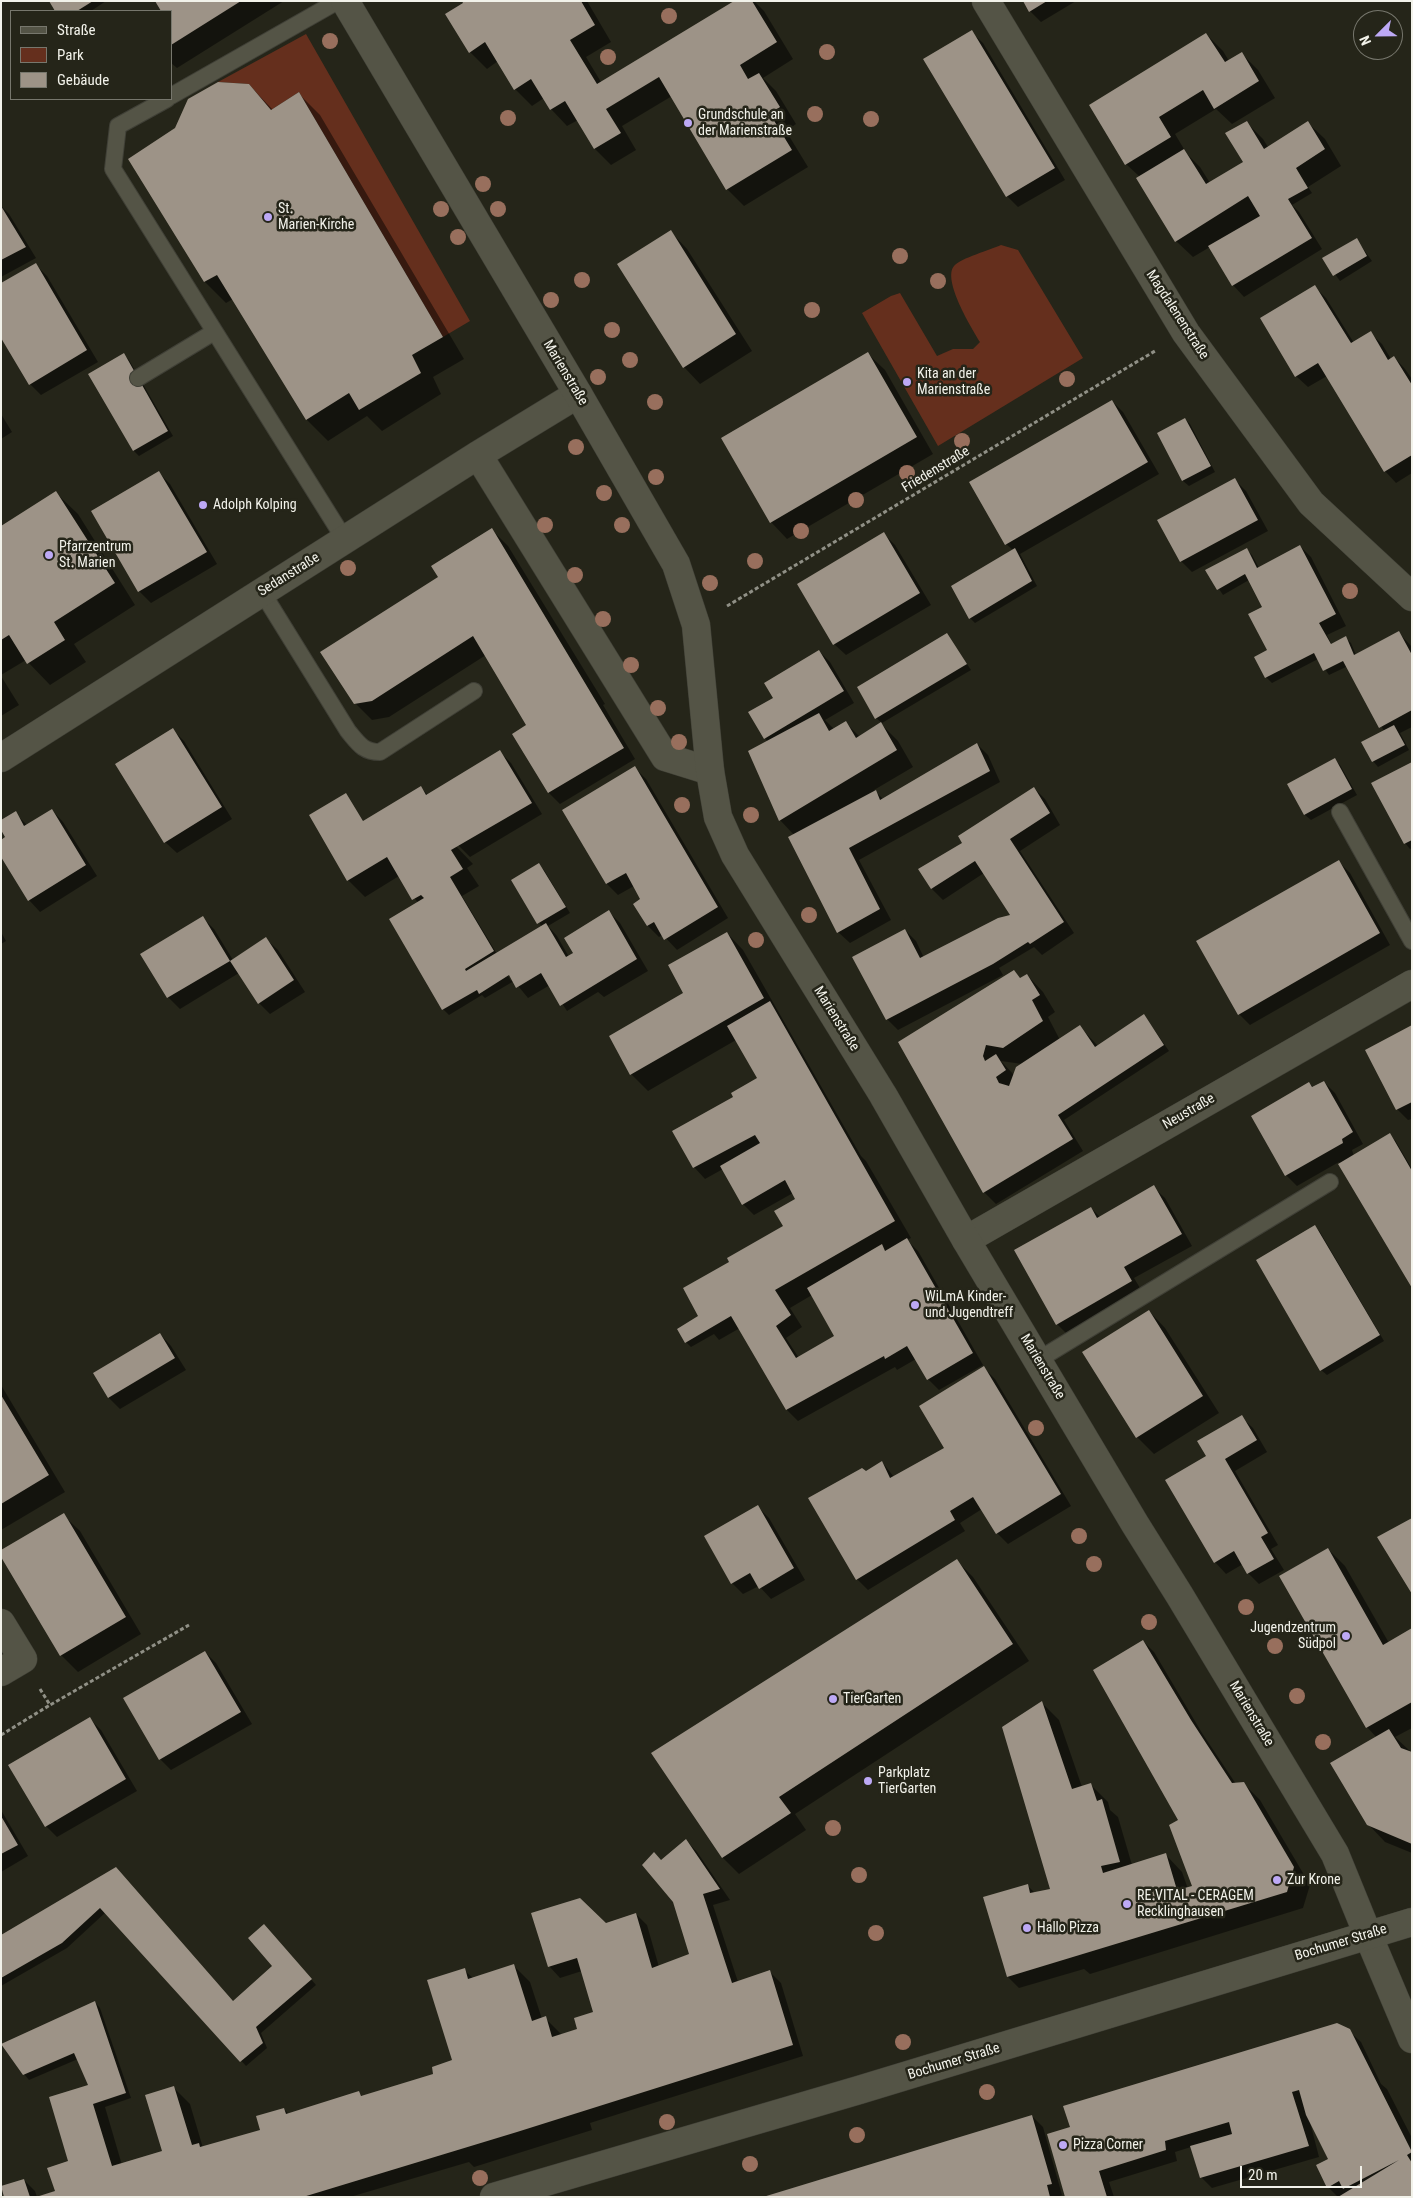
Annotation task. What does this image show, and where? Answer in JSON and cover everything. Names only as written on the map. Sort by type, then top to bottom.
[{"type":"street","name":"Marienstraße","points":[[345,1],[578,394],[676,564],[696,624],[710,771],[718,817],[735,855],[883,1095],[966,1240],[1335,1854],[1412,2039]]},
{"type":"street","name":"Magdalenenstraße","points":[[986,1],[1186,333],[1312,503],[1412,597]]},
{"type":"street","name":"Sedanstraße","points":[[1,758],[478,455],[578,394]]},
{"type":"street","points":[[478,455],[665,757],[710,771]]},
{"type":"street","name":"Neustraße","points":[[966,1240],[1412,984]]},
{"type":"street","points":[[1,1623],[12,1665]]},
{"type":"street","name":"Bochumer Straße","points":[[494,2197],[859,2090],[1412,1922]]},
{"type":"lane","points":[[172,95],[338,1]]},
{"type":"lane","points":[[165,100],[118,126],[112,169],[345,540]]},
{"type":"lane","points":[[138,378],[214,332]]},
{"type":"lane","points":[[262,592],[348,731],[360,746],[370,752],[380,752],[474,691]]},
{"type":"lane","points":[[1340,812],[1412,941]]},
{"type":"lane","points":[[1038,1360],[1330,1182]]},
{"type":"path","name":"Friedenstraße","points":[[696,624],[1186,333]]},
{"type":"path","points":[[1,1735],[189,1625]]},
{"type":"path","points":[[12,1665],[50,1705]]},
{"type":"green space","points":[[306,34],[470,321],[443,337],[299,92],[271,110],[249,84],[218,82]]},
{"type":"green space","points":[[1001,245],[1018,250],[1083,358],[938,446],[862,313],[891,296],[900,293],[937,356],[953,349],[973,349],[980,342],[955,293],[951,273],[954,266],[963,260]]},
{"type":"building","points":[[49,1],[93,1],[79,10],[54,10]]},
{"type":"building","points":[[155,1],[241,1],[172,44],[172,10],[160,10]]},
{"type":"building","points":[[462,1],[581,1],[595,25],[570,40],[597,84],[734,1],[752,1],[777,42],[740,65],[748,79],[759,73],[780,107],[770,114],[792,150],[726,190],[659,77],[606,109],[621,133],[594,149],[565,101],[550,110],[531,79],[514,90],[485,42],[469,53],[445,14],[463,3]]},
{"type":"building","points":[[1023,1],[1047,1],[1029,12]]},
{"type":"building","points":[[972,30],[1055,168],[1006,197],[923,59]]},
{"type":"building","points":[[1206,33],[1225,62],[1242,52],[1259,81],[1214,109],[1203,90],[1159,117],[1171,137],[1125,165],[1089,105]]},
{"type":"building","name":"St. Marien-Kirche","points":[[218,82],[249,84],[271,110],[299,92],[443,337],[412,355],[421,373],[359,410],[349,393],[306,420],[217,275],[204,282],[128,159],[175,128],[188,99]]},
{"type":"building","points":[[1247,121],[1264,149],[1308,121],[1325,149],[1296,168],[1308,188],[1288,199],[1312,238],[1232,286],[1208,246],[1260,216],[1248,196],[1175,242],[1136,178],[1184,149],[1206,184],[1243,162],[1225,133]]},
{"type":"building","points":[[1,206],[26,247],[1,260]]},
{"type":"building","points":[[671,230],[736,334],[683,368],[617,264]]},
{"type":"building","points":[[1357,238],[1367,256],[1333,276],[1322,258]]},
{"type":"building","points":[[36,263],[87,350],[29,385],[1,338],[1,283]]},
{"type":"building","points":[[1315,285],[1351,343],[1371,331],[1388,360],[1394,356],[1412,385],[1412,455],[1384,472],[1318,363],[1295,377],[1260,318]]},
{"type":"building","points":[[868,352],[917,437],[770,523],[721,438]]},
{"type":"building","points":[[124,353],[168,431],[133,451],[88,374]]},
{"type":"building","points":[[1112,400],[1148,462],[1005,545],[969,482]]},
{"type":"building","points":[[1185,418],[1211,466],[1182,481],[1157,433]]},
{"type":"building","points":[[159,471],[207,552],[138,592],[91,511]]},
{"type":"building","points":[[1235,478],[1258,520],[1180,562],[1157,520]]},
{"type":"building","name":"Pfarrzentrum St. Marien","points":[[56,491],[115,583],[54,622],[65,640],[27,664],[9,635],[1,640],[1,526]]},
{"type":"building","points":[[492,528],[624,748],[548,793],[512,734],[526,725],[473,636],[372,701],[354,704],[320,652],[438,577],[431,566]]},
{"type":"building","points":[[884,532],[920,593],[833,645],[797,584]]},
{"type":"building","points":[[1300,545],[1336,614],[1319,623],[1331,644],[1346,636],[1354,655],[1399,631],[1412,655],[1412,710],[1379,728],[1343,661],[1323,671],[1314,653],[1265,678],[1254,657],[1267,650],[1248,614],[1262,607],[1245,574],[1217,590],[1205,570],[1247,548],[1257,568]]},
{"type":"building","points":[[1015,548],[1032,581],[969,619],[951,586]]},
{"type":"building","points":[[947,633],[967,664],[875,719],[857,687]]},
{"type":"building","points":[[819,650],[844,691],[764,739],[748,712],[773,698],[764,683]]},
{"type":"building","points":[[819,713],[829,731],[846,721],[856,738],[881,722],[897,750],[779,821],[748,751]]},
{"type":"building","points":[[1394,725],[1405,745],[1372,762],[1361,742]]},
{"type":"building","points":[[173,728],[222,807],[164,843],[115,764]]},
{"type":"building","points":[[977,743],[990,771],[849,848],[880,909],[837,933],[788,837],[876,790],[880,800]]},
{"type":"building","points":[[500,750],[532,803],[451,850],[463,869],[450,877],[494,951],[465,969],[466,971],[546,923],[566,957],[573,953],[564,938],[609,910],[637,959],[560,1006],[541,973],[516,988],[509,975],[479,994],[477,990],[442,1010],[389,919],[424,898],[421,895],[412,900],[387,857],[347,881],[309,815],[346,793],[363,821],[421,786],[426,795]]},
{"type":"building","points":[[1335,758],[1352,789],[1304,815],[1287,784]]},
{"type":"building","points":[[1412,762],[1412,840],[1404,844],[1371,783]]},
{"type":"building","points":[[635,766],[718,907],[664,940],[654,922],[647,926],[633,904],[640,899],[626,873],[606,884],[562,810]]},
{"type":"building","points":[[1034,787],[1050,813],[1010,839],[1064,922],[1030,944],[1028,942],[993,964],[886,1020],[852,957],[905,929],[920,958],[998,918],[1010,915],[975,861],[931,889],[918,869],[962,843],[958,836]]},
{"type":"building","points":[[52,809],[86,865],[28,901],[1,857],[1,840],[5,837],[1,830],[1,820],[16,811],[24,826]]},
{"type":"building","points":[[1339,860],[1380,933],[1238,1015],[1196,941]]},
{"type":"building","points":[[539,863],[566,907],[537,924],[511,880]]},
{"type":"building","points":[[203,916],[230,961],[167,998],[140,954]]},
{"type":"building","points":[[727,932],[764,998],[630,1075],[609,1036],[683,993],[668,965]]},
{"type":"building","points":[[266,937],[294,980],[258,1004],[230,961]]},
{"type":"building","points":[[1014,970],[1020,978],[1027,974],[1040,995],[1032,1000],[1043,1021],[1003,1048],[986,1045],[983,1056],[985,1061],[996,1054],[1006,1070],[996,1077],[999,1083],[1009,1086],[1016,1067],[1080,1025],[1095,1047],[1144,1014],[1164,1045],[1058,1115],[1073,1139],[983,1193],[898,1042]]},
{"type":"building","points":[[770,1001],[895,1221],[775,1290],[791,1315],[776,1326],[796,1358],[834,1336],[807,1288],[882,1244],[885,1251],[907,1238],[973,1353],[927,1380],[907,1346],[885,1359],[884,1356],[786,1410],[731,1316],[685,1343],[677,1329],[698,1316],[683,1288],[729,1262],[727,1258],[783,1226],[774,1211],[795,1199],[785,1180],[742,1205],[720,1166],[760,1143],[755,1135],[693,1168],[672,1131],[733,1097],[731,1093],[757,1078],[727,1026]]},
{"type":"building","points":[[1412,1025],[1412,1102],[1396,1110],[1365,1050]]},
{"type":"building","points":[[1324,1081],[1353,1132],[1342,1139],[1343,1143],[1285,1176],[1251,1116],[1309,1082],[1312,1087]]},
{"type":"building","points":[[1390,1133],[1412,1171],[1412,1288],[1338,1164]]},
{"type":"building","points":[[1154,1185],[1182,1234],[1124,1267],[1132,1281],[1056,1325],[1014,1250],[1091,1207],[1097,1218]]},
{"type":"building","points":[[1315,1225],[1380,1335],[1320,1371],[1256,1260]]},
{"type":"building","points":[[1149,1310],[1203,1396],[1136,1438],[1082,1352]]},
{"type":"building","points":[[160,1333],[175,1358],[108,1398],[93,1373]]},
{"type":"building","points":[[984,1366],[1061,1494],[996,1534],[973,1497],[950,1511],[955,1520],[856,1580],[808,1498],[862,1468],[866,1471],[882,1461],[890,1478],[944,1448],[919,1406]]},
{"type":"building","points":[[1,1395],[49,1475],[1,1504]]},
{"type":"building","points":[[1242,1415],[1257,1440],[1225,1459],[1268,1533],[1261,1537],[1274,1559],[1247,1574],[1234,1551],[1214,1563],[1165,1480],[1206,1456],[1197,1441]]},
{"type":"building","points":[[758,1505],[794,1568],[759,1589],[750,1573],[731,1584],[704,1536]]},
{"type":"building","points":[[64,1513],[126,1617],[60,1656],[1,1557],[1,1550]]},
{"type":"building","points":[[1412,1518],[1412,1594],[1377,1537]]},
{"type":"building","name":"Jugendzentrum Südpol","points":[[1328,1548],[1383,1645],[1412,1628],[1412,1702],[1366,1728],[1279,1576]]},
{"type":"building","name":"TierGarten","points":[[957,1559],[1013,1644],[779,1797],[791,1813],[722,1858],[651,1753]]},
{"type":"building","points":[[1143,1640],[1191,1720],[1232,1783],[1244,1782],[1294,1867],[1287,1892],[1007,1977],[983,1897],[1028,1884],[1030,1893],[1050,1889],[1002,1727],[1042,1701],[1072,1789],[1091,1783],[1097,1801],[1102,1799],[1120,1862],[1101,1866],[1103,1873],[1166,1853],[1177,1890],[1192,1886],[1169,1825],[1178,1820],[1093,1670]]},
{"type":"building","points":[[205,1651],[241,1712],[159,1760],[123,1698]]},
{"type":"building","points":[[90,1717],[126,1779],[45,1827],[8,1765]]},
{"type":"building","points":[[1389,1729],[1401,1748],[1412,1752],[1412,1844],[1367,1825],[1330,1763]]},
{"type":"building","points":[[1,1816],[18,1845],[1,1854]]},
{"type":"building","points":[[686,1839],[720,1889],[703,1894],[732,1983],[770,1970],[793,2045],[303,2197],[36,2197],[55,2191],[47,2168],[68,2161],[49,2097],[88,2085],[74,2053],[23,2075],[1,2044],[95,2001],[126,2093],[93,2104],[112,2166],[162,2151],[145,2095],[174,2086],[192,2145],[199,2143],[200,2147],[260,2130],[256,2116],[284,2108],[286,2114],[359,2091],[361,2096],[433,2074],[432,2067],[452,2060],[427,1980],[465,1968],[468,1979],[514,1964],[532,2021],[546,2016],[552,2037],[577,2029],[574,2018],[593,2012],[577,1958],[548,1967],[531,1913],[580,1898],[606,1923],[636,1913],[652,1968],[689,1954],[673,1902],[642,1865],[654,1852],[661,1860]]},
{"type":"building","points":[[116,1867],[233,2001],[272,1966],[248,1938],[264,1924],[312,1979],[256,2027],[263,2043],[240,2062],[100,1908],[62,1943],[1,1978],[1,1935]]},
{"type":"building","points":[[1337,2023],[1350,2029],[1412,2152],[1407,2155],[1412,2163],[1412,2197],[1338,2197],[1399,2160],[1343,2189],[1339,2181],[1327,2188],[1316,2165],[1328,2159],[1306,2115],[1299,2090],[1292,2092],[1309,2146],[1200,2178],[1190,2146],[1232,2134],[1229,2122],[1165,2141],[1166,2150],[1099,2171],[1107,2197],[1065,2197],[1047,2134],[1070,2127],[1063,2106]]},
{"type":"building","points":[[1032,2115],[1052,2184],[1047,2185],[1050,2197],[763,2197]]},
{"type":"building","points":[[24,2179],[30,2197],[4,2197],[1,2186]]},
{"type":"place","name":"Grundschule an der Marienstraße","points":[[688,123]]},
{"type":"place","name":"St. Marien-Kirche","points":[[268,217]]},
{"type":"place","name":"Kita an der Marienstraße","points":[[907,382]]},
{"type":"place","name":"Adolph Kolping","points":[[203,505]]},
{"type":"place","name":"Pfarrzentrum St. Marien","points":[[49,555]]},
{"type":"place","name":"WiLmA Kinder- und Jugendtreff","points":[[915,1305]]},
{"type":"place","name":"Jugendzentrum Südpol","points":[[1346,1636]]},
{"type":"place","name":"TierGarten","points":[[833,1699]]},
{"type":"place","name":"Parkplatz TierGarten","points":[[868,1781]]},
{"type":"place","name":"Zur Krone","points":[[1277,1880]]},
{"type":"place","name":"RE.VITAL - CERAGEM Recklinghausen","points":[[1127,1904]]},
{"type":"place","name":"Hallo Pizza","points":[[1027,1928]]},
{"type":"place","name":"Pizza Corner","points":[[1063,2145]]}]
